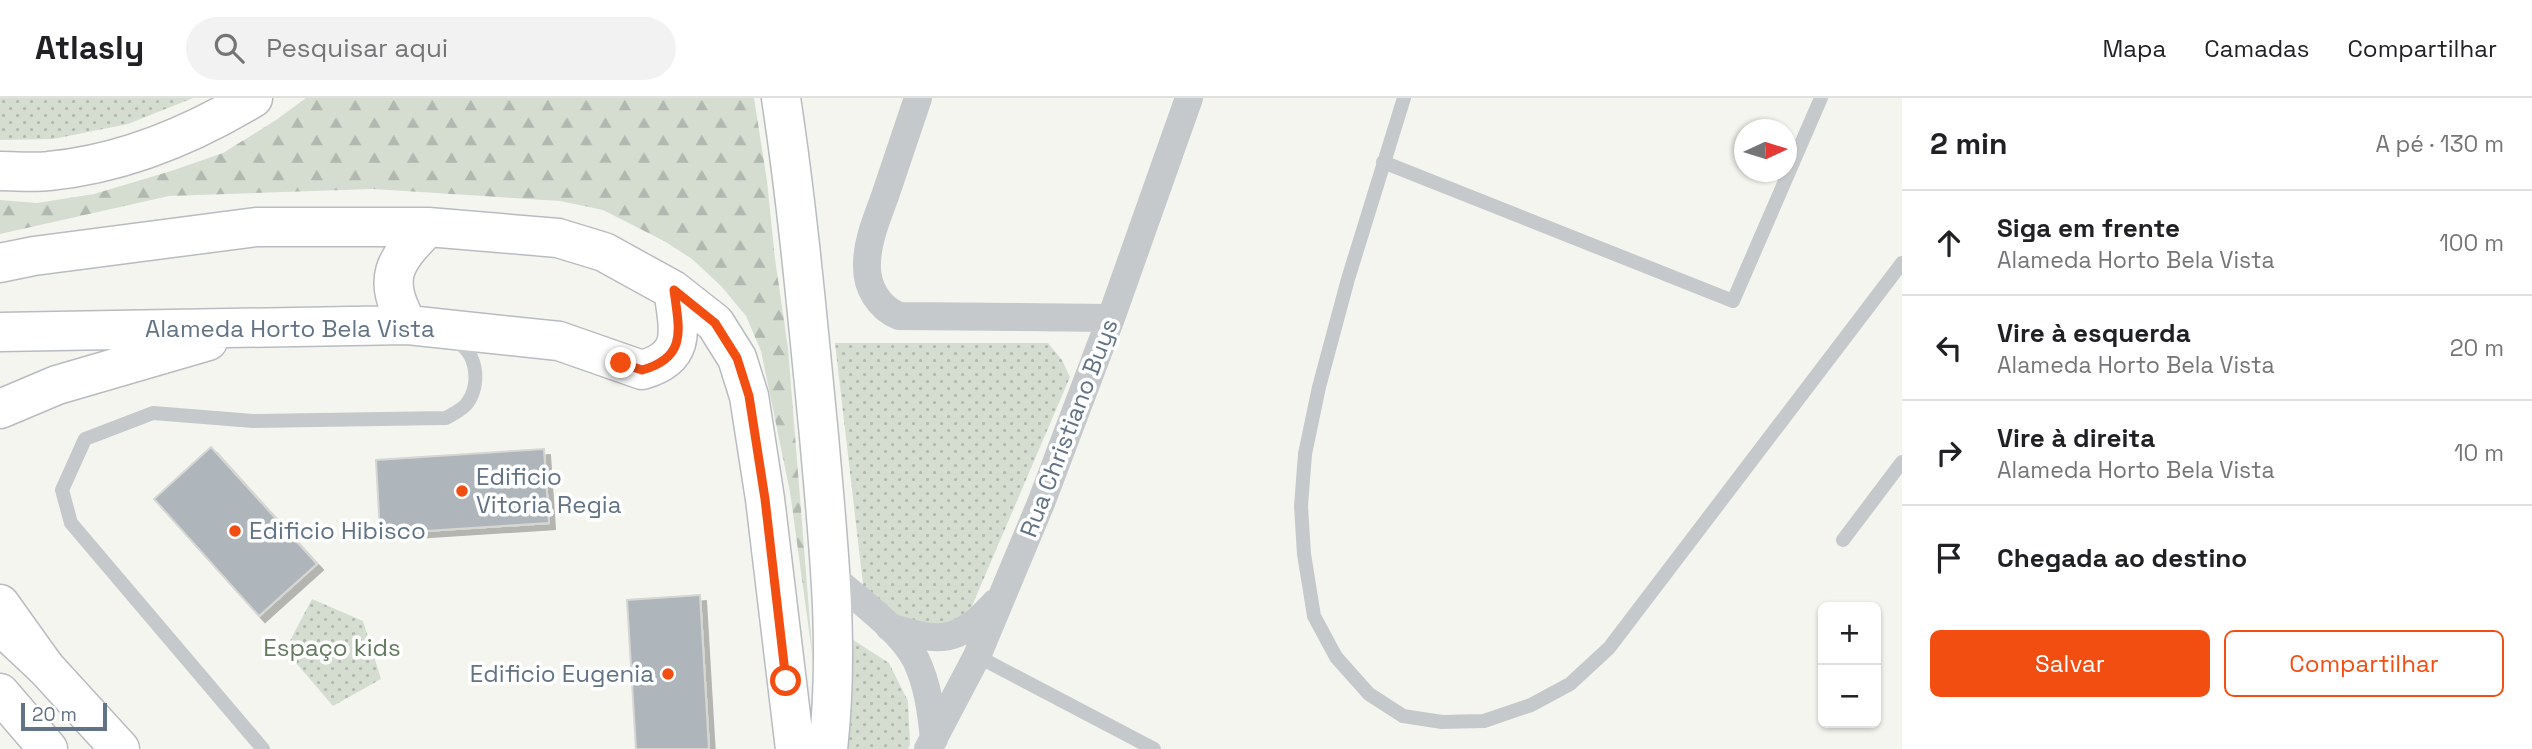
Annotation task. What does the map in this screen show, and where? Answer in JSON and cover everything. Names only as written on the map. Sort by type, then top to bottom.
[{"type":"main road","points":[[0,171],[48,171],[133,155],[202,128],[253,98]]},
{"type":"main road","points":[[781,98],[807,302],[831,576],[835,654],[828,749]]},
{"type":"main road","points":[[0,263],[34,256],[256,227],[428,227],[558,238],[604,252],[674,290],[715,323],[737,358],[749,396],[765,499],[795,749]]},
{"type":"main road","points":[[408,325],[398,307],[394,285],[396,267],[402,252],[428,227]]},
{"type":"main road","name":"Alameda Horto Bela Vista","points":[[0,332],[408,325],[559,341],[642,370],[669,358],[679,341],[674,290]]},
{"type":"main road","points":[[0,409],[57,385],[253,327]]},
{"type":"main road","points":[[0,604],[45,667]]},
{"type":"main road","points":[[0,625],[45,667],[120,749]]},
{"type":"main road","points":[[0,692],[48,749]]},
{"type":"street","points":[[918,98],[871,238],[866,266],[869,284],[877,300],[887,311],[899,316],[1111,318]]},
{"type":"street","name":"Rua Christiano Buys","points":[[931,744],[977,656],[1004,594],[1111,318],[1189,98]]},
{"type":"street","points":[[831,576],[889,627],[915,658],[926,687],[931,744]]},
{"type":"street","points":[[889,627],[921,637],[963,633],[978,622],[1004,594]]},
{"type":"lane","points":[[1404,98],[1319,387],[1305,454],[1301,506],[1304,554],[1314,616],[1336,657],[1360,685],[1369,694],[1404,716],[1442,722],[1484,721],[1531,705],[1570,684],[1590,666],[1609,648],[1902,263]]},
{"type":"lane","points":[[1383,162],[1733,301],[1821,98]]},
{"type":"lane","points":[[263,749],[71,523],[62,490],[86,439],[153,413],[253,421],[446,418],[467,404],[476,385],[474,361],[463,345],[408,325]]},
{"type":"lane","points":[[1843,540],[1902,462]]},
{"type":"lane","points":[[977,656],[1154,749]]},
{"type":"green space","points":[[0,98],[193,98],[128,124],[53,139],[0,140]]},
{"type":"green space","points":[[306,98],[754,98],[788,348],[813,660],[790,492],[761,351],[746,316],[721,286],[692,259],[664,241],[603,210],[560,201],[373,189],[169,196],[0,234],[0,200],[37,203],[94,194],[171,171],[223,153]]},
{"type":"green space","points":[[835,343],[1048,343],[1062,360],[1070,377],[972,606],[950,626],[905,626],[864,593]]},
{"type":"green space","name":"Espaço kids","points":[[312,599],[363,621],[381,679],[333,706],[285,650]]},
{"type":"green space","points":[[847,636],[889,663],[908,701],[908,749],[838,749]]},
{"type":"building","name":"Edificio Hibisco","points":[[211,447],[317,564],[259,616],[154,499]]},
{"type":"building","name":"Edificio Vitoria Regia","points":[[544,449],[549,523],[380,534],[376,460]]},
{"type":"building","name":"Edificio Eugenia","points":[[700,595],[709,749],[636,749],[627,600]]},
{"type":"place","name":"Edificio Vitoria Regia","points":[[462,491]]},
{"type":"place","name":"Edificio Hibisco","points":[[235,531]]},
{"type":"place","name":"Edificio Eugenia","points":[[668,674]]},
{"type":"route","points":[[621,363],[642,370],[654,367],[669,358],[679,341],[674,290],[715,323],[737,358],[749,396],[765,499],[786,681]]}]
